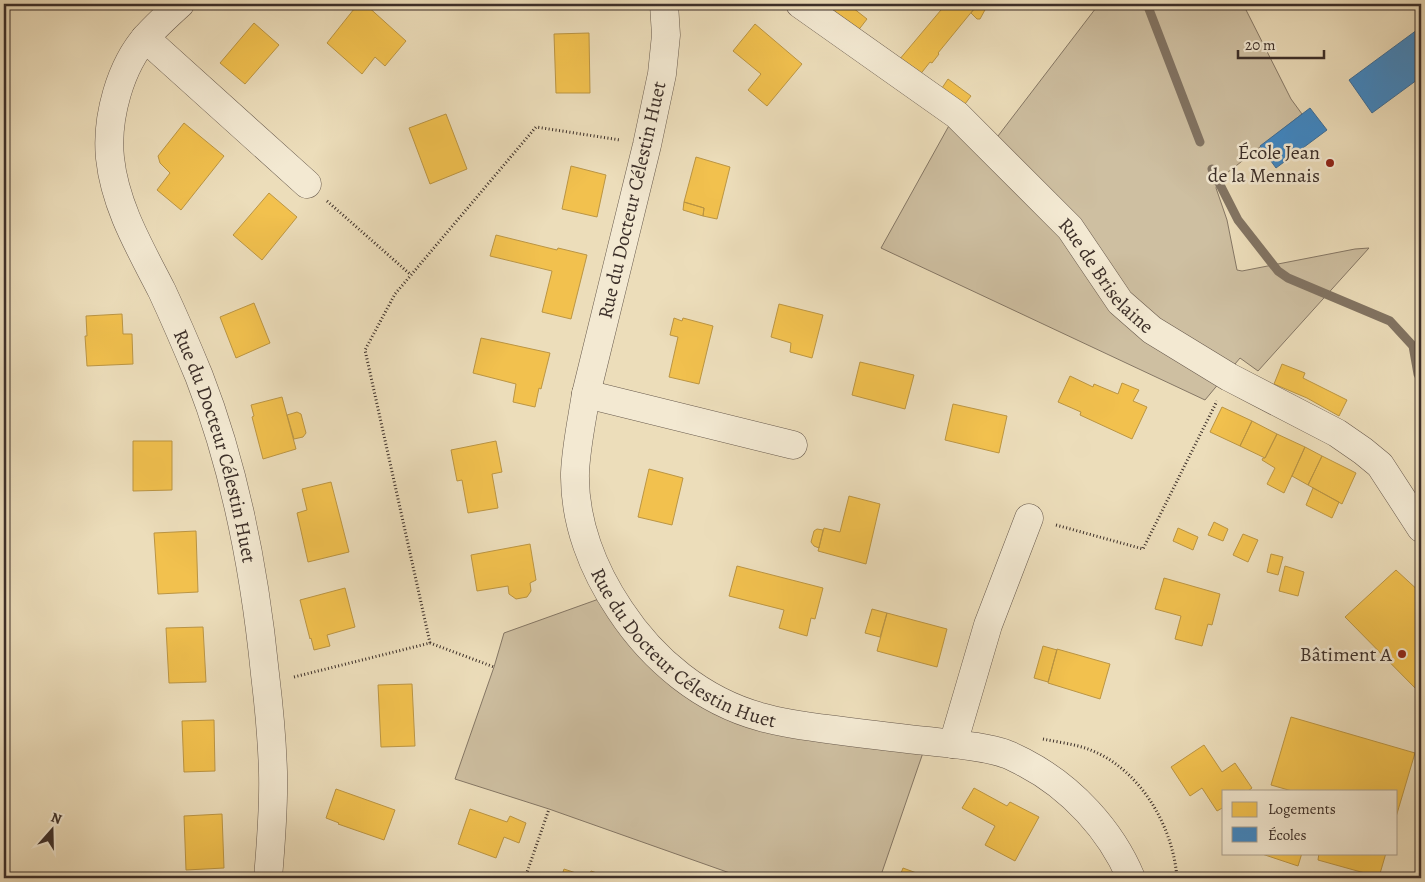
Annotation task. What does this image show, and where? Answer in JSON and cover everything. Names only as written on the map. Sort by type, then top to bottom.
[{"type":"street","name":"Rue du Docteur Célestin Huet","points":[[180,4],[145,38],[126,68],[112,109],[110,156],[117,196],[176,319],[200,379],[237,497],[256,598],[266,684],[273,772],[270,877]]},
{"type":"street","name":"Rue du Docteur Célestin Huet","points":[[664,4],[666,35],[662,74],[647,145],[586,394],[575,473],[578,513],[591,556],[610,595],[636,634],[676,674],[716,700],[760,717],[818,728],[953,744],[1006,754],[1046,774],[1091,814],[1123,860],[1130,878]]},
{"type":"street","name":"Rue de Briselaine","points":[[800,4],[957,115],[1070,228],[1120,302],[1152,330],[1229,377],[1337,433],[1363,451],[1380,465],[1421,528]]},
{"type":"street","points":[[145,38],[307,184]]},
{"type":"street","points":[[586,394],[793,445]]},
{"type":"street","points":[[953,744],[988,625],[1029,518]]},
{"type":"path","points":[[430,642],[365,350],[395,294],[536,128],[647,145]]},
{"type":"path","points":[[307,184],[411,275]]},
{"type":"path","points":[[1029,518],[1143,549],[1229,377]]},
{"type":"path","points":[[266,684],[430,642],[494,668]]},
{"type":"path","points":[[525,878],[549,809]]},
{"type":"shaded area","points":[[1099,4],[1243,4],[1291,99],[1302,114],[1218,180],[1216,188],[1227,220],[1237,270],[1242,271],[1355,249],[1369,248],[1258,371],[1240,358],[1205,400],[881,248],[951,122],[985,153]]},
{"type":"shaded area","points":[[610,595],[716,699],[927,741],[880,878],[744,878],[549,809],[455,779],[504,633]]},
{"type":"building: Logements","points":[[358,4],[365,4],[406,41],[385,66],[375,57],[362,74],[327,43]]},
{"type":"building: Logements","points":[[819,4],[848,4],[867,19],[857,32]]},
{"type":"building: Logements","points":[[946,4],[978,4],[932,63],[930,62],[919,76],[899,60]]},
{"type":"building: Logements","points":[[978,4],[986,8],[980,19],[977,19],[971,13]]},
{"type":"building: Logements","points":[[254,23],[279,45],[245,84],[220,63]]},
{"type":"building: Logements","points":[[755,24],[802,64],[767,106],[748,90],[761,74],[733,51]]},
{"type":"building: Logements","points":[[589,33],[590,93],[556,93],[554,34]]},
{"type":"building: Logements","points":[[948,79],[971,96],[962,108],[940,91]]},
{"type":"building: Logements","points":[[446,114],[467,169],[430,184],[409,128]]},
{"type":"building: Logements","points":[[184,123],[224,156],[181,210],[157,190],[170,173],[160,163],[158,156]]},
{"type":"building: Logements","points":[[696,157],[730,167],[717,219],[703,216],[704,208],[684,202]]},
{"type":"building: Logements","points":[[571,166],[606,175],[597,217],[562,209]]},
{"type":"building: Logements","points":[[269,193],[297,217],[262,260],[233,235]]},
{"type":"building: Logements","points":[[684,202],[704,208],[703,216],[683,210]]},
{"type":"building: Logements","points":[[496,235],[557,250],[558,248],[587,255],[571,319],[542,312],[552,271],[490,256]]},
{"type":"building: Logements","points":[[254,303],[270,343],[236,358],[220,317]]},
{"type":"building: Logements","points":[[779,304],[823,315],[812,358],[790,352],[791,343],[771,337]]},
{"type":"building: Logements","points":[[122,314],[123,334],[132,334],[133,364],[87,366],[86,316]]},
{"type":"building: Logements","points":[[674,318],[682,321],[683,318],[713,326],[699,384],[669,377],[678,337],[670,335]]},
{"type":"building: Logements","points":[[481,338],[550,353],[535,407],[513,402],[516,384],[473,373]]},
{"type":"building: Logements","points":[[860,362],[914,375],[905,409],[852,395]]},
{"type":"building: Logements","points":[[1282,364],[1305,373],[1303,378],[1347,400],[1339,416],[1307,398],[1274,384]]},
{"type":"building: Logements","points":[[1070,376],[1093,387],[1094,384],[1118,394],[1122,383],[1139,390],[1133,401],[1147,407],[1132,439],[1080,415],[1081,412],[1058,402]]},
{"type":"building: Logements","points":[[282,397],[296,449],[263,459],[252,417],[254,416],[251,405]]},
{"type":"building: Logements","points":[[953,404],[1007,416],[999,453],[945,440]]},
{"type":"building: Logements","points":[[1222,407],[1252,421],[1240,446],[1210,432]]},
{"type":"building: Logements","points":[[297,412],[301,414],[306,433],[303,437],[294,439],[287,415]]},
{"type":"building: Logements","points":[[1252,421],[1277,434],[1265,458],[1240,446]]},
{"type":"building: Logements","points":[[1277,434],[1305,447],[1284,493],[1267,484],[1275,468],[1262,460],[1265,458]]},
{"type":"building: Logements","points":[[133,441],[172,441],[172,490],[133,491]]},
{"type":"building: Logements","points":[[496,441],[502,472],[492,474],[498,508],[468,513],[462,480],[457,481],[451,450]]},
{"type":"building: Logements","points":[[1305,447],[1322,456],[1308,485],[1292,476]]},
{"type":"building: Logements","points":[[1322,456],[1356,473],[1342,504],[1308,485]]},
{"type":"building: Logements","points":[[649,469],[683,478],[672,525],[638,517]]},
{"type":"building: Logements","points":[[331,482],[349,552],[308,562],[297,513],[307,510],[302,489]]},
{"type":"building: Logements","points":[[1313,488],[1339,502],[1332,518],[1306,505]]},
{"type":"building: Logements","points":[[849,496],[880,504],[866,564],[818,551],[824,528],[840,532]]},
{"type":"building: Logements","points":[[1214,522],[1228,529],[1223,541],[1208,535]]},
{"type":"building: Logements","points":[[1178,528],[1198,537],[1193,550],[1173,541]]},
{"type":"building: Logements","points":[[817,529],[823,530],[819,548],[811,542],[814,531]]},
{"type":"building: Logements","points":[[196,531],[198,592],[158,594],[154,533]]},
{"type":"building: Logements","points":[[1243,534],[1258,540],[1248,562],[1233,555]]},
{"type":"building: Logements","points":[[530,544],[536,580],[530,583],[531,591],[527,597],[516,599],[509,594],[508,586],[477,591],[471,555]]},
{"type":"building: Logements","points":[[1271,554],[1283,557],[1278,575],[1267,572]]},
{"type":"building: Logements","points":[[737,566],[823,588],[815,619],[811,618],[807,636],[779,628],[784,610],[729,596]]},
{"type":"building: Logements","points":[[1285,566],[1304,572],[1298,596],[1279,591]]},
{"type":"building: Logements","name":"Bâtiment A","points":[[1396,570],[1421,593],[1421,692],[1345,617]]},
{"type":"building: Logements","points":[[1164,578],[1220,594],[1212,625],[1208,624],[1202,646],[1175,639],[1181,616],[1155,609]]},
{"type":"building: Logements","points":[[345,588],[355,627],[327,635],[330,646],[314,650],[300,600]]},
{"type":"building: Logements","points":[[872,609],[887,613],[880,637],[865,633]]},
{"type":"building: Logements","points":[[887,613],[947,629],[937,667],[877,651]]},
{"type":"building: Logements","points":[[203,627],[206,682],[169,683],[166,628]]},
{"type":"building: Logements","points":[[1043,646],[1057,650],[1048,682],[1034,678]]},
{"type":"building: Logements","points":[[1057,649],[1110,664],[1100,699],[1048,683]]},
{"type":"building: Logements","points":[[412,684],[415,746],[381,747],[378,685]]},
{"type":"building: Logements","points":[[1291,717],[1415,753],[1398,810],[1398,790],[1288,790],[1271,785]]},
{"type":"building: Logements","points":[[214,720],[215,771],[184,772],[182,721]]},
{"type":"building: Logements","points":[[1204,745],[1222,772],[1235,763],[1252,788],[1249,790],[1222,790],[1222,808],[1217,811],[1202,788],[1190,796],[1171,767]]},
{"type":"building: Logements","points":[[974,788],[1007,806],[1010,802],[1039,817],[1015,861],[985,845],[995,826],[962,808]]},
{"type":"building: Logements","points":[[336,789],[395,810],[384,840],[326,818]]},
{"type":"building: Logements","points":[[470,809],[507,822],[510,816],[526,823],[519,843],[504,837],[496,858],[458,844]]},
{"type":"building: Logements","points":[[222,814],[224,868],[186,870],[184,816]]},
{"type":"building: Logements","points":[[1262,854],[1302,854],[1298,866]]},
{"type":"building: Logements","points":[[1319,854],[1386,854],[1379,877],[1318,860]]},
{"type":"building: Logements","points":[[903,868],[930,878],[899,878]]},
{"type":"building: Logements","points":[[564,869],[588,877],[591,871],[612,878],[561,878]]},
{"type":"building: Écoles","points":[[1421,27],[1421,77],[1372,113],[1349,80]]},
{"type":"building: Écoles","points":[[1310,108],[1327,130],[1276,168],[1260,146]]},
{"type":"waterway","points":[[1147,4],[1200,142]]},
{"type":"waterway","points":[[1212,169],[1238,220],[1278,271],[1288,278],[1390,321],[1413,346],[1418,374],[1421,380]]},
{"type":"place","name":"École Jean de la Mennais","points":[[1330,163]]},
{"type":"place","name":"Bâtiment A","points":[[1402,654]]}]
